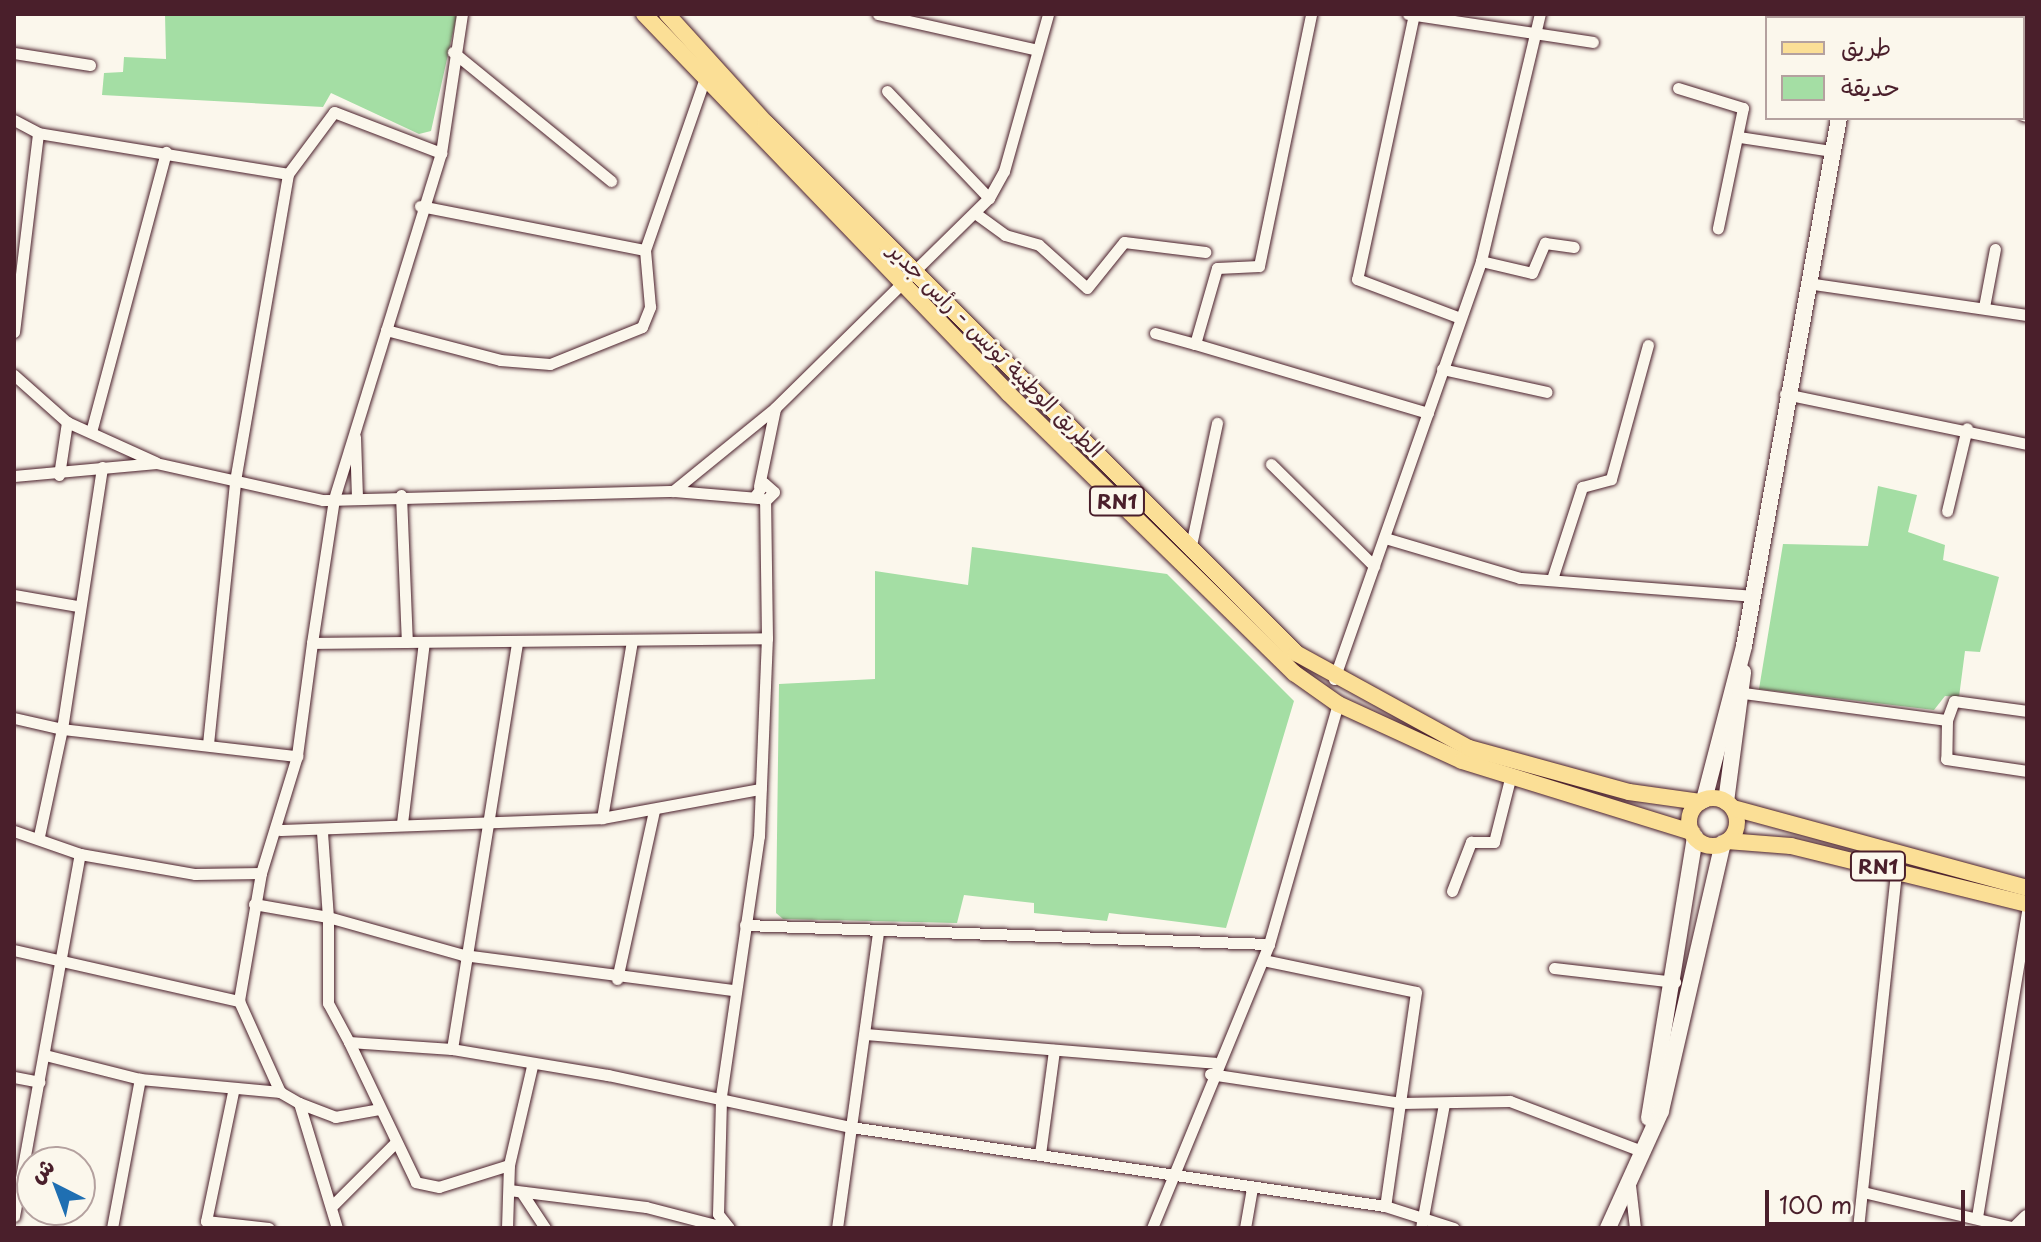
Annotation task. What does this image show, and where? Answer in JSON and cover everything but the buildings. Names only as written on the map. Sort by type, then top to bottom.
[{"type":"main road","name":"الطريق الوطنية تونس - رأس جدير","points":[[644,14],[704,81],[899,282],[1238,625],[1338,704],[1511,775],[1694,835]]},
{"type":"main road","name":"الطريق الوطنية تونس - رأس جدير","points":[[667,14],[912,269],[1248,610],[1334,680],[1469,748],[1629,792],[1702,801]]},
{"type":"main road","name":"RN1","points":[[1702,801],[1730,805],[2027,888]]},
{"type":"main road","points":[[1694,835],[1702,801]]},
{"type":"main road","points":[[1725,842],[1737,822],[1730,805]]},
{"type":"main road","name":"RN1","points":[[1694,835],[1725,842],[1791,846],[2027,904]]},
{"type":"street","points":[[280,1092],[239,1001],[254,904],[261,873],[280,830],[297,756],[334,499],[420,206],[441,153],[453,52],[462,14]]},
{"type":"street","points":[[878,14],[1033,49]]},
{"type":"street","points":[[673,491],[775,408],[912,269],[989,198],[1004,171],[1033,49],[1048,14]]},
{"type":"street","points":[[1195,344],[1217,268],[1259,266],[1311,14]]},
{"type":"street","points":[[1408,14],[1593,42]]},
{"type":"street","points":[[1414,14],[1357,279],[1460,318]]},
{"type":"street","points":[[1334,680],[1481,261],[1540,14]]},
{"type":"street","points":[[453,52],[611,181]]},
{"type":"street","points":[[14,53],[90,65]]},
{"type":"street","points":[[386,330],[500,360],[550,364],[642,327],[650,307],[645,250],[704,81]]},
{"type":"street","points":[[1678,88],[1740,105],[1739,137],[1718,228]]},
{"type":"street","points":[[887,91],[989,198]]},
{"type":"street","points":[[208,744],[235,481],[288,174],[334,112],[441,153]]},
{"type":"street","points":[[14,120],[38,133],[288,174]]},
{"type":"street","points":[[1730,805],[1736,692],[1785,394],[1839,120]]},
{"type":"street","points":[[14,332],[38,133]]},
{"type":"street","points":[[1739,137],[1832,151]]},
{"type":"street","points":[[91,432],[166,152]]},
{"type":"street","points":[[420,206],[645,250]]},
{"type":"street","points":[[975,213],[1005,235],[1039,245],[1087,288],[1124,242],[1205,252]]},
{"type":"street","points":[[1481,261],[1535,273],[1545,243],[1574,247]]},
{"type":"street","points":[[1984,307],[1995,249]]},
{"type":"street","points":[[1807,283],[2027,315]]},
{"type":"street","points":[[1155,333],[1428,413]]},
{"type":"street","points":[[1552,579],[1582,487],[1611,479],[1648,345]]},
{"type":"street","points":[[1442,369],[1547,392]]},
{"type":"street","points":[[14,375],[67,422],[156,463],[235,481],[280,496],[334,499],[401,495],[762,491]]},
{"type":"street","points":[[1785,394],[1967,428],[2027,444]]},
{"type":"street","points":[[515,1192],[646,1207],[721,1224],[721,1096],[760,789],[767,638],[762,491],[775,408]]},
{"type":"street","points":[[59,475],[67,422]]},
{"type":"street","points":[[1190,551],[1217,423]]},
{"type":"street","points":[[354,424],[357,498]]},
{"type":"street","points":[[1947,511],[1967,428]]},
{"type":"street","points":[[14,476],[59,475],[102,467],[156,463]]},
{"type":"street","points":[[1271,464],[1374,566]]},
{"type":"street","points":[[39,836],[62,729],[78,606],[102,467]]},
{"type":"street","points":[[401,495],[407,642]]},
{"type":"street","points":[[1385,538],[1476,568],[1552,579],[1752,596]]},
{"type":"street","points":[[14,595],[78,606]]},
{"type":"street","points":[[312,643],[767,638]]},
{"type":"street","points":[[602,818],[632,641]]},
{"type":"street","points":[[402,823],[424,642]]},
{"type":"street","points":[[452,1049],[463,955],[517,643]]},
{"type":"street","points":[[1736,692],[1947,720]]},
{"type":"street","points":[[1702,801],[1736,692]]},
{"type":"street","points":[[2027,711],[1954,701],[1947,720],[1946,759],[2027,771]]},
{"type":"street","points":[[1152,1228],[1212,1068],[1269,944],[1338,704]]},
{"type":"street","points":[[14,718],[62,729],[297,756]]},
{"type":"street","points":[[1452,891],[1469,845],[1494,842],[1511,775]]},
{"type":"street","points":[[280,830],[322,832],[402,823],[602,818],[654,811],[760,789]]},
{"type":"street","points":[[617,979],[654,811]]},
{"type":"street","points":[[14,831],[39,836],[80,854],[195,874],[261,873]]},
{"type":"street","points":[[322,832],[328,917],[328,1003],[349,1042],[406,1170],[425,1187],[509,1165]]},
{"type":"street","points":[[1642,1151],[1676,982],[1694,835]]},
{"type":"street","points":[[1608,1228],[1633,1178],[1670,1079],[1725,842]]},
{"type":"street","points":[[14,1216],[63,963],[80,854]]},
{"type":"street","points":[[1858,1228],[1896,870]]},
{"type":"street","points":[[254,904],[328,917],[463,955],[617,979],[733,990]]},
{"type":"street","points":[[1977,1217],[2027,912]]},
{"type":"street","points":[[745,925],[1269,944]]},
{"type":"street","points":[[837,1228],[878,931]]},
{"type":"street","points":[[14,950],[239,1001]]},
{"type":"street","points":[[1263,960],[1414,990],[1385,1206]]},
{"type":"street","points":[[1554,968],[1676,982]]},
{"type":"street","points":[[865,1034],[1054,1050],[1212,1068],[1401,1103],[1510,1101],[1642,1151]]},
{"type":"street","points":[[349,1042],[452,1049],[532,1066],[721,1096],[851,1127],[1385,1206],[1423,1222],[1454,1228]]},
{"type":"street","points":[[1040,1154],[1054,1050]]},
{"type":"street","points":[[45,1055],[140,1079],[233,1092],[280,1092],[335,1117],[380,1109]]},
{"type":"street","points":[[507,1228],[515,1192],[509,1165],[532,1066]]},
{"type":"street","points":[[14,1077],[40,1082]]},
{"type":"street","points":[[112,1228],[140,1079]]},
{"type":"street","points":[[233,1092],[206,1224],[269,1228]]},
{"type":"street","points":[[299,1103],[337,1228]]},
{"type":"street","points":[[1423,1222],[1444,1104]]},
{"type":"street","points":[[331,1207],[395,1143]]},
{"type":"street","points":[[1633,1178],[1635,1228]]},
{"type":"street","points":[[1245,1228],[1252,1188]]},
{"type":"street","points":[[515,1192],[545,1228]]},
{"type":"street","points":[[1863,1192],[2016,1228],[2027,1218]]},
{"type":"green space","points":[[165,14],[457,14],[431,131],[419,134],[331,93],[323,107],[102,95],[104,73],[123,72],[124,57],[166,59]]},
{"type":"green space","points":[[1878,486],[1917,495],[1908,532],[1945,545],[1943,560],[1999,577],[1980,652],[1965,651],[1959,697],[1945,696],[1934,710],[1759,689],[1783,544],[1868,546]]},
{"type":"green space","points":[[972,547],[1167,574],[1294,701],[1226,928],[1109,913],[1107,921],[1034,913],[1034,903],[964,895],[957,923],[783,919],[776,913],[779,684],[875,679],[875,571],[968,585]]}]
